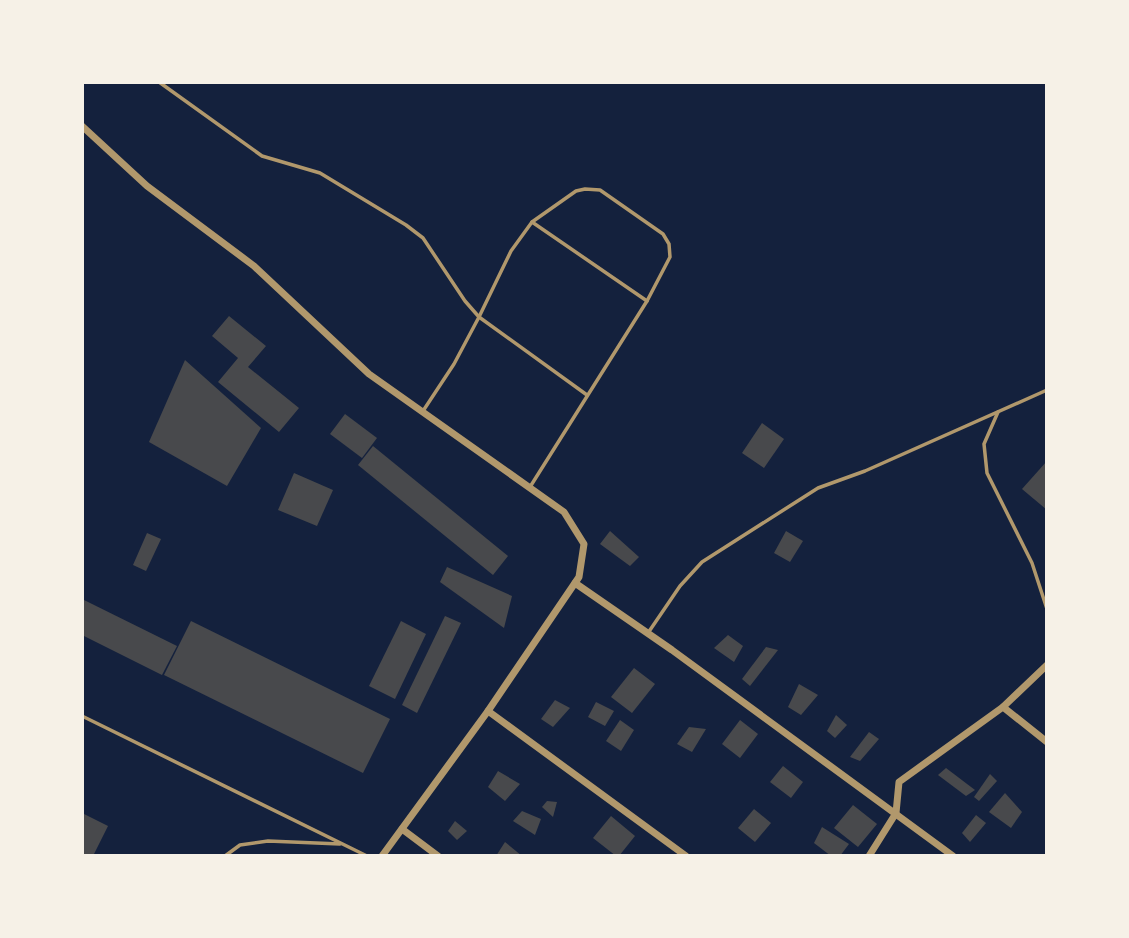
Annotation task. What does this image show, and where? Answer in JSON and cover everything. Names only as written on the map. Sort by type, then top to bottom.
[{"type":"street","points":[[82,127],[147,186],[254,266],[369,373],[564,512],[584,544],[579,578],[488,711],[382,856]]},
{"type":"street","points":[[575,583],[648,633],[953,856]]},
{"type":"street","points":[[869,856],[896,813],[899,782],[1003,707],[1047,665]]},
{"type":"street","points":[[1003,707],[1047,742]]},
{"type":"street","points":[[488,711],[686,856]]},
{"type":"street","points":[[402,829],[438,856]]},
{"type":"lane","points":[[159,82],[262,156],[320,173],[406,225],[423,238],[478,317],[587,395]]},
{"type":"lane","points":[[423,411],[454,364],[511,251],[531,222],[576,191],[600,190],[663,234],[669,244],[670,257],[647,301],[530,487]]},
{"type":"lane","points":[[531,222],[647,301]]},
{"type":"lane","points":[[648,633],[680,586],[702,562],[818,488],[865,471],[1047,390]]},
{"type":"lane","points":[[998,412],[984,444],[987,473],[1032,563],[1047,610]]},
{"type":"lane","points":[[82,716],[366,856]]},
{"type":"lane","points":[[225,856],[240,845],[268,841],[342,844]]},
{"type":"building","points":[[229,316],[266,346],[248,367],[299,408],[279,432],[218,382],[238,358],[212,336]]},
{"type":"building","points":[[185,360],[261,428],[227,486],[149,442]]},
{"type":"building","points":[[345,414],[377,438],[362,458],[330,434]]},
{"type":"building","points":[[762,423],[784,439],[764,468],[742,453]]},
{"type":"building","points":[[373,446],[508,556],[493,575],[358,465]]},
{"type":"building","points":[[1047,461],[1047,510],[1022,489]]},
{"type":"building","points":[[294,473],[333,490],[317,526],[278,510]]},
{"type":"building","points":[[610,531],[639,557],[630,566],[600,544]]},
{"type":"building","points":[[786,531],[803,541],[790,562],[774,553]]},
{"type":"building","points":[[147,533],[161,539],[146,571],[133,565]]},
{"type":"building","points":[[447,567],[512,596],[504,628],[440,582]]},
{"type":"building","points":[[82,599],[177,646],[162,675],[82,635]]},
{"type":"building","points":[[445,616],[461,623],[417,713],[402,705]]},
{"type":"building","points":[[191,621],[390,719],[363,773],[164,675]]},
{"type":"building","points":[[401,621],[426,634],[395,699],[369,686]]},
{"type":"building","points":[[728,635],[743,646],[734,662],[714,648]]},
{"type":"building","points":[[766,647],[778,650],[750,686],[742,679]]},
{"type":"building","points":[[634,668],[655,684],[632,713],[611,697]]},
{"type":"building","points":[[799,684],[818,695],[801,715],[788,707]]},
{"type":"building","points":[[555,700],[570,708],[553,727],[541,719]]},
{"type":"building","points":[[596,702],[614,711],[605,726],[588,717]]},
{"type":"building","points":[[836,715],[847,725],[835,738],[827,731]]},
{"type":"building","points":[[620,720],[634,730],[621,751],[606,741]]},
{"type":"building","points":[[740,720],[758,734],[740,758],[722,744]]},
{"type":"building","points":[[689,727],[706,729],[692,752],[677,744]]},
{"type":"building","points":[[869,732],[879,739],[860,761],[850,757]]},
{"type":"building","points":[[783,766],[803,782],[791,798],[770,782]]},
{"type":"building","points":[[946,768],[975,790],[966,796],[938,775]]},
{"type":"building","points":[[498,771],[520,784],[505,801],[488,787]]},
{"type":"building","points":[[990,774],[997,781],[979,801],[974,797]]},
{"type":"building","points":[[1005,793],[1022,812],[1011,828],[989,812]]},
{"type":"building","points":[[547,801],[557,802],[553,817],[542,807]]},
{"type":"building","points":[[853,805],[877,824],[858,847],[834,828]]},
{"type":"building","points":[[754,809],[771,823],[755,842],[738,828]]},
{"type":"building","points":[[522,811],[541,819],[535,835],[513,821]]},
{"type":"building","points":[[82,813],[108,826],[93,856],[82,856]]},
{"type":"building","points":[[976,815],[986,823],[970,842],[962,833]]},
{"type":"building","points":[[611,816],[635,836],[619,856],[593,838]]},
{"type":"building","points":[[455,821],[467,831],[457,840],[448,831]]},
{"type":"building","points":[[822,827],[849,844],[840,856],[831,856],[814,843]]},
{"type":"building","points":[[505,842],[522,856],[496,856]]}]
